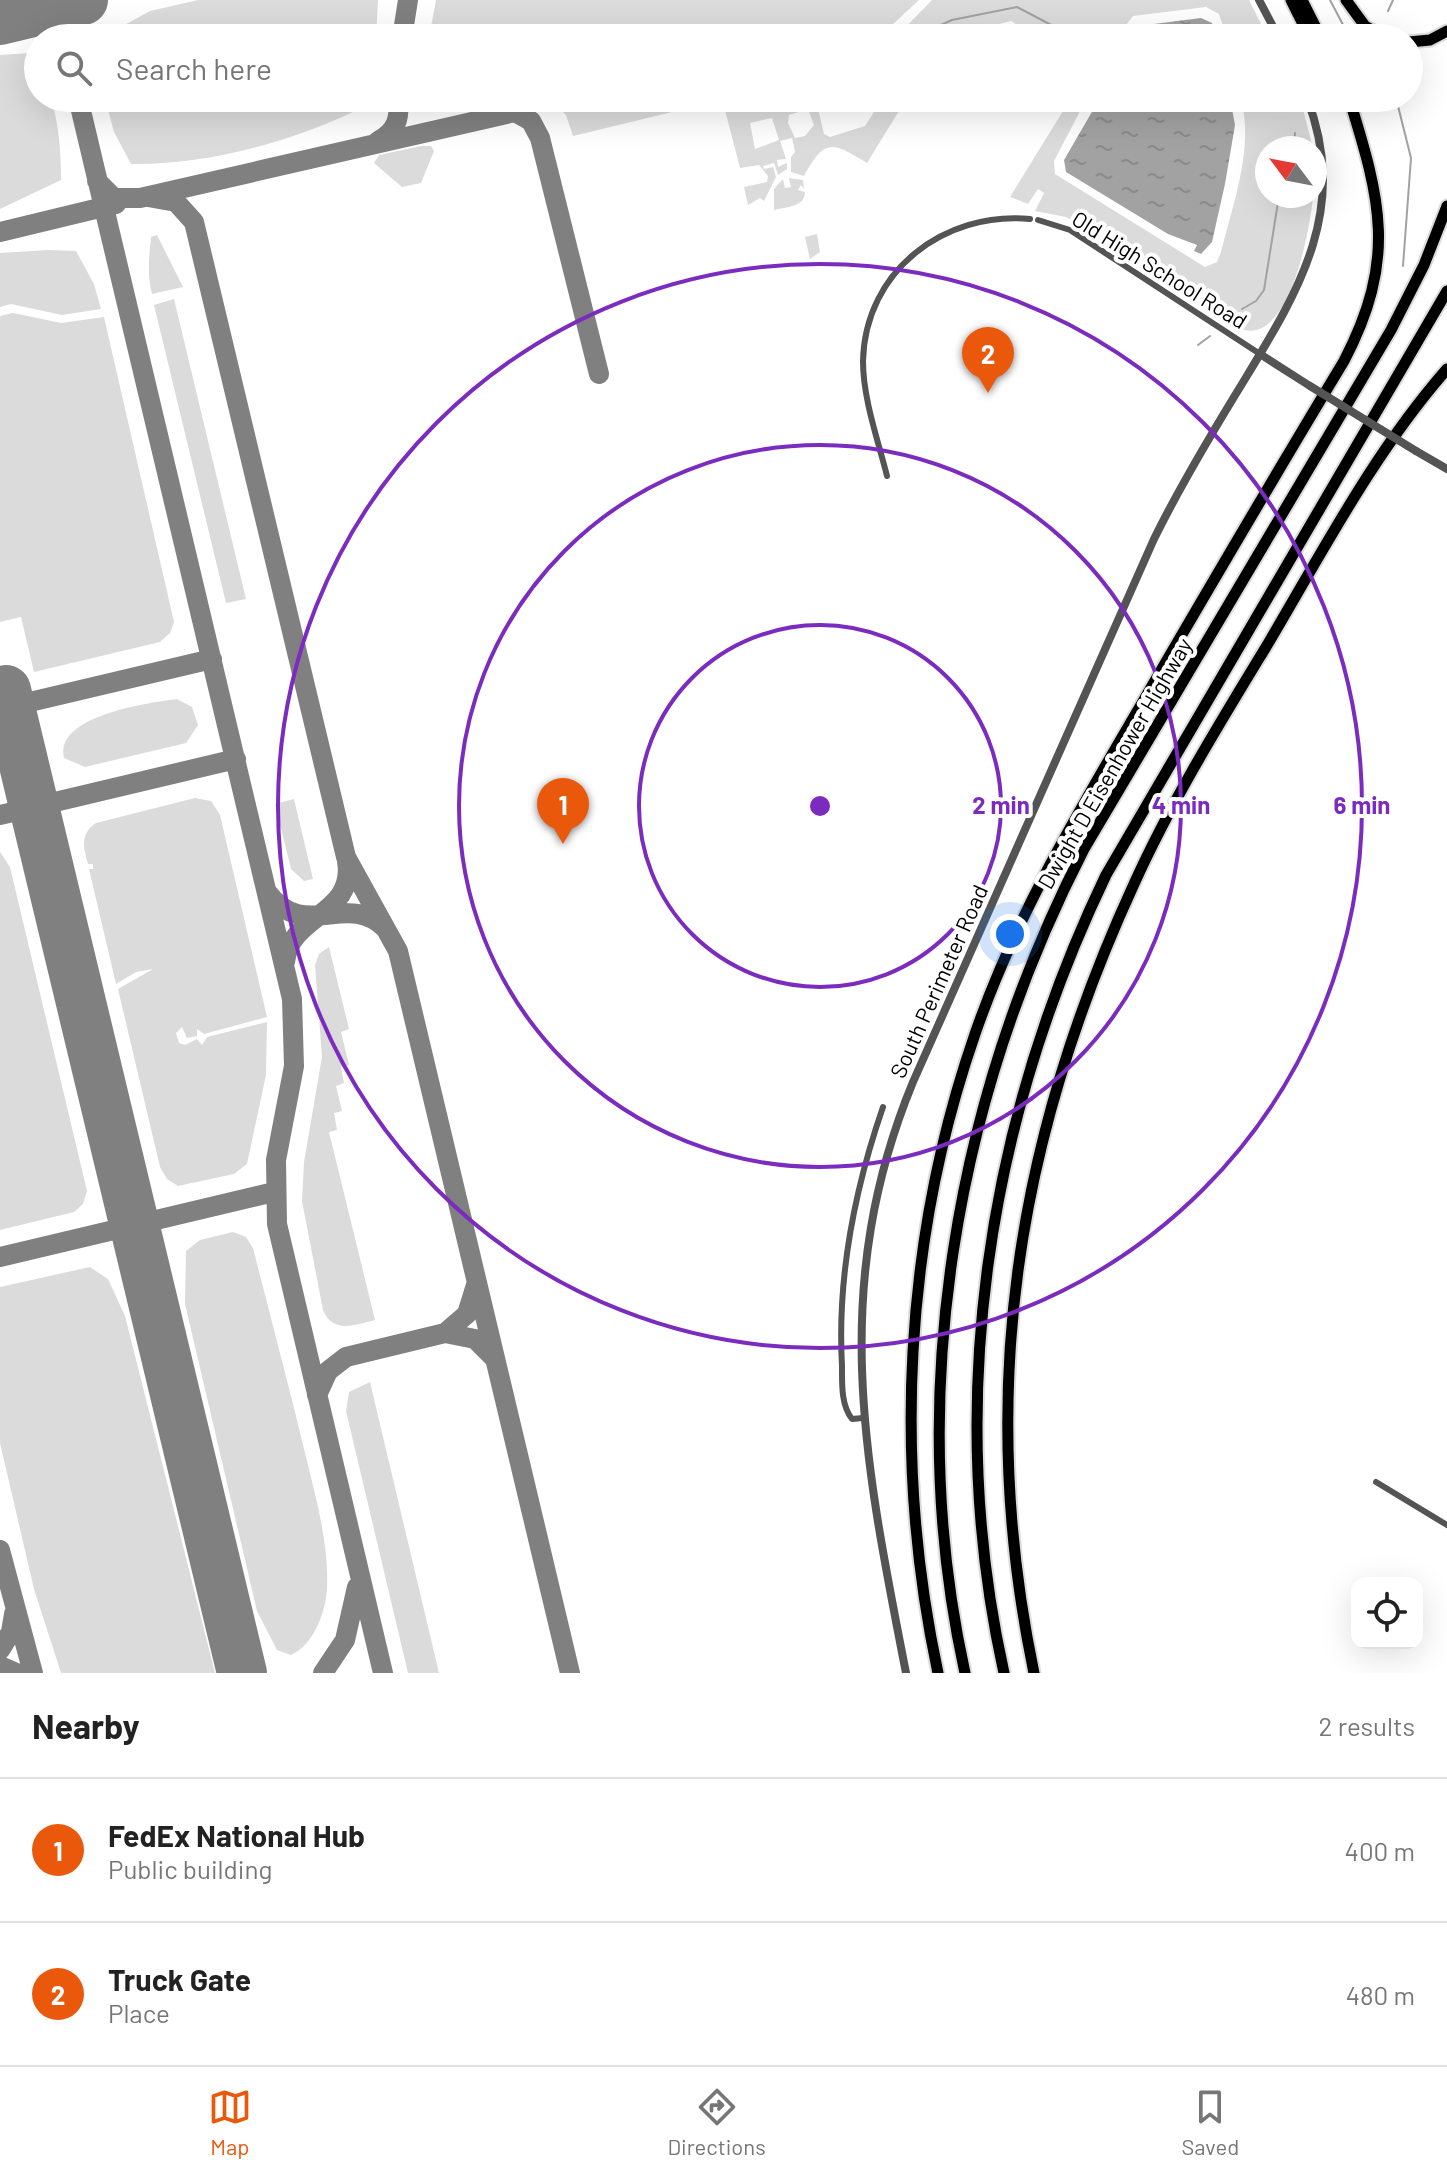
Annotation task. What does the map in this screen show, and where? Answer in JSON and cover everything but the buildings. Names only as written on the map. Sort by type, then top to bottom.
[{"type":"highway","points":[[1291,0],[1303,24]]},
{"type":"highway","points":[[1302,0],[1314,24]]},
{"type":"highway","points":[[1346,0],[1364,24]]},
{"type":"highway","points":[[1423,41],[1447,31]]},
{"type":"highway","points":[[1350,112],[1355,119]]},
{"type":"highway","points":[[938,1673],[916,1527],[912,1372],[927,1226],[954,1105],[996,979],[1054,855],[1344,361],[1362,322],[1376,270],[1379,217],[1372,171],[1353,112]]},
{"type":"highway","name":"Dwight D Eisenhower Highway","points":[[965,1673],[943,1527],[939,1377],[966,1180],[1006,1030],[1045,930],[1084,849],[1391,330],[1424,265],[1447,206]]},
{"type":"highway","points":[[1004,1673],[987,1573],[979,1500],[978,1371],[993,1223],[1031,1064],[1068,959],[1106,875],[1447,291]]},
{"type":"highway","points":[[1034,1673],[1012,1540],[1006,1387],[1022,1229],[1035,1160],[1061,1067],[1116,923],[1187,780],[1385,448],[1447,369]]},
{"type":"street","points":[[1259,0],[1272,24]]},
{"type":"street","name":"South Perimeter Road","points":[[906,1673],[884,1571],[863,1418],[859,1347],[866,1251],[878,1186],[898,1118],[1163,522],[1301,283],[1319,228],[1322,164],[1310,112]]},
{"type":"street","points":[[887,476],[863,359],[867,328],[885,287],[919,248],[959,225],[989,218],[1030,219]]},
{"type":"street","name":"Old High School Road","points":[[1038,220],[1070,230],[1260,354]]},
{"type":"street","points":[[1260,354],[1447,469]]},
{"type":"street","points":[[863,1418],[852,1419],[843,1394],[843,1276],[859,1188],[883,1107]]},
{"type":"street","points":[[1376,1482],[1447,1525]]},
{"type":"shaded area","points":[[198,0],[378,0],[377,24],[126,24],[150,11]]},
{"type":"shaded area","points":[[436,0],[919,0],[893,24],[432,24]]},
{"type":"shaded area","points":[[932,0],[1249,0],[1261,24],[1222,24],[1219,14],[1206,7],[1133,16],[1127,24],[1016,24],[1011,21],[999,24],[909,24]]},
{"type":"shaded area","points":[[24,53],[24,112],[55,112],[61,180],[0,209],[0,55]]},
{"type":"shaded area","points":[[109,112],[353,112],[274,142],[188,161],[131,164],[114,132]]},
{"type":"shaded area","points":[[563,112],[672,112],[573,136]]},
{"type":"shaded area","points":[[726,112],[798,112],[789,115],[788,123],[795,138],[805,136],[814,125],[809,112],[819,112],[824,134],[830,137],[865,126],[874,112],[898,112],[867,163],[846,151],[831,147],[818,155],[804,176],[791,172],[791,157],[795,152],[792,138],[780,141],[786,159],[777,160],[778,167],[787,163],[787,169],[778,175],[774,163],[763,166],[764,169],[773,167],[776,177],[764,201],[760,198],[748,205],[744,187],[767,182],[768,176],[759,165],[740,168]],"holes":[[[772,118],[779,140],[755,149],[750,123]]]},
{"type":"shaded area","points":[[1062,112],[1080,112],[1054,161],[1055,174],[1205,267],[1217,262],[1221,252],[1240,176],[1245,137],[1243,112],[1304,112],[1310,136],[1255,136],[1255,208],[1311,208],[1307,237],[1289,294],[1276,316],[1260,329],[1241,329],[1160,276],[1159,270],[1066,217],[1035,211],[1044,193],[1038,189],[1028,204],[1010,197]]},
{"type":"shaded area","points":[[431,146],[434,151],[421,183],[402,187],[374,163],[379,155]]},
{"type":"shaded area","points":[[789,178],[803,180],[804,189],[801,185],[798,190],[805,192],[804,197],[794,206],[774,210],[774,189],[783,179],[785,188],[791,187]]},
{"type":"shaded area","points":[[817,234],[820,252],[810,259],[805,237]]},
{"type":"shaded area","points":[[157,235],[183,287],[152,294],[149,272],[151,237]]},
{"type":"shaded area","points":[[76,251],[94,284],[101,309],[62,315],[11,304],[0,307],[0,253]]},
{"type":"shaded area","points":[[174,299],[246,599],[226,603],[154,305]]},
{"type":"shaded area","points":[[13,313],[61,323],[104,317],[174,622],[170,633],[160,642],[34,672],[21,617],[0,622],[0,316]]},
{"type":"shaded area","points":[[177,699],[192,707],[198,725],[186,743],[85,767],[64,758],[65,744],[73,732],[87,722],[125,708]]},
{"type":"shaded area","points":[[195,798],[211,801],[220,815],[267,1017],[204,1034],[197,1029],[197,1036],[187,1038],[182,1027],[176,1033],[179,1043],[185,1045],[197,1039],[202,1045],[207,1037],[267,1022],[266,1075],[247,1164],[234,1174],[178,1186],[167,1179],[160,1167],[118,989],[153,969],[136,972],[116,984],[89,869],[93,869],[93,864],[88,864],[84,841],[87,832],[96,823]]},
{"type":"shaded area","points":[[294,799],[313,879],[304,881],[291,869],[275,804]]},
{"type":"shaded area","points":[[0,852],[10,867],[87,1191],[83,1204],[74,1212],[0,1230]]},
{"type":"shaded area","points":[[329,947],[349,1029],[341,1032],[349,1065],[341,1067],[344,1083],[336,1086],[342,1111],[334,1113],[337,1130],[329,1132],[375,1320],[345,1326],[332,1322],[323,1310],[302,1201],[304,1162],[322,1057],[315,965],[319,954]]},
{"type":"shaded area","points":[[233,1232],[246,1237],[253,1248],[324,1540],[327,1588],[324,1607],[306,1644],[291,1655],[277,1650],[257,1611],[185,1304],[186,1251],[200,1240]]},
{"type":"shaded area","points":[[90,1267],[108,1279],[125,1316],[215,1673],[61,1673],[34,1589],[0,1443],[0,1287]]},
{"type":"shaded area","points":[[370,1382],[439,1673],[408,1673],[346,1411],[349,1392]]},
{"type":"water","points":[[1201,18],[1212,24],[1154,24]]},
{"type":"water","points":[[1092,112],[1233,112],[1235,125],[1225,184],[1212,242],[1201,254],[1194,251],[1197,245],[1168,234],[1066,172],[1064,160]]},
{"type":"waterway","points":[[1330,0],[1343,24]]},
{"type":"waterway","points":[[1388,11],[1393,0]]},
{"type":"waterway","points":[[943,24],[1017,7],[1049,24]]},
{"type":"waterway","points":[[1400,112],[1411,158],[1403,266]]},
{"type":"waterway","points":[[1242,309],[1256,301],[1264,290],[1277,208]]},
{"type":"waterway","points":[[1198,345],[1210,336]]},
{"type":"taxiway","points":[[55,0],[61,24]]},
{"type":"taxiway","points":[[68,24],[72,12],[94,0]]},
{"type":"taxiway","points":[[404,24],[408,0]]},
{"type":"taxiway","points":[[0,23],[36,18],[52,24]]},
{"type":"taxiway","points":[[81,112],[292,999],[294,1066],[276,1160],[277,1224],[383,1673]]},
{"type":"taxiway","points":[[378,141],[396,123],[398,112]]},
{"type":"taxiway","points":[[97,181],[114,198],[140,198],[515,112],[531,121],[540,138],[599,374]]},
{"type":"taxiway","points":[[148,197],[176,202],[194,222],[346,857],[398,951],[570,1673]]},
{"type":"taxiway","points":[[0,232],[116,204]]},
{"type":"taxiway","points":[[0,709],[212,659]]},
{"type":"taxiway","points":[[0,815],[236,759]]},
{"type":"taxiway","points":[[285,962],[289,946],[298,934],[342,893],[347,879],[347,861]]},
{"type":"taxiway","points":[[267,892],[281,907],[296,914],[355,914],[370,918],[385,928]]},
{"type":"taxiway","points":[[0,1257],[274,1192]]},
{"type":"taxiway","points":[[445,1333],[467,1314],[476,1285]]},
{"type":"taxiway","points":[[317,1395],[328,1371],[346,1357],[445,1333],[475,1339],[494,1358]]},
{"type":"taxiway","points":[[0,1550],[33,1673]]},
{"type":"taxiway","points":[[323,1673],[345,1640],[357,1587]]},
{"type":"taxiway","points":[[0,1650],[11,1632],[14,1614]]},
{"type":"taxiway","points":[[0,1666],[16,1673]]},
{"type":"runway","points":[[0,20],[83,0]]},
{"type":"runway","points":[[6,690],[242,1673]]},
{"type":"place","name":"Truck Gate","points":[[988,393]]},
{"type":"place","name":"FedEx National Hub","points":[[563,844]]}]
